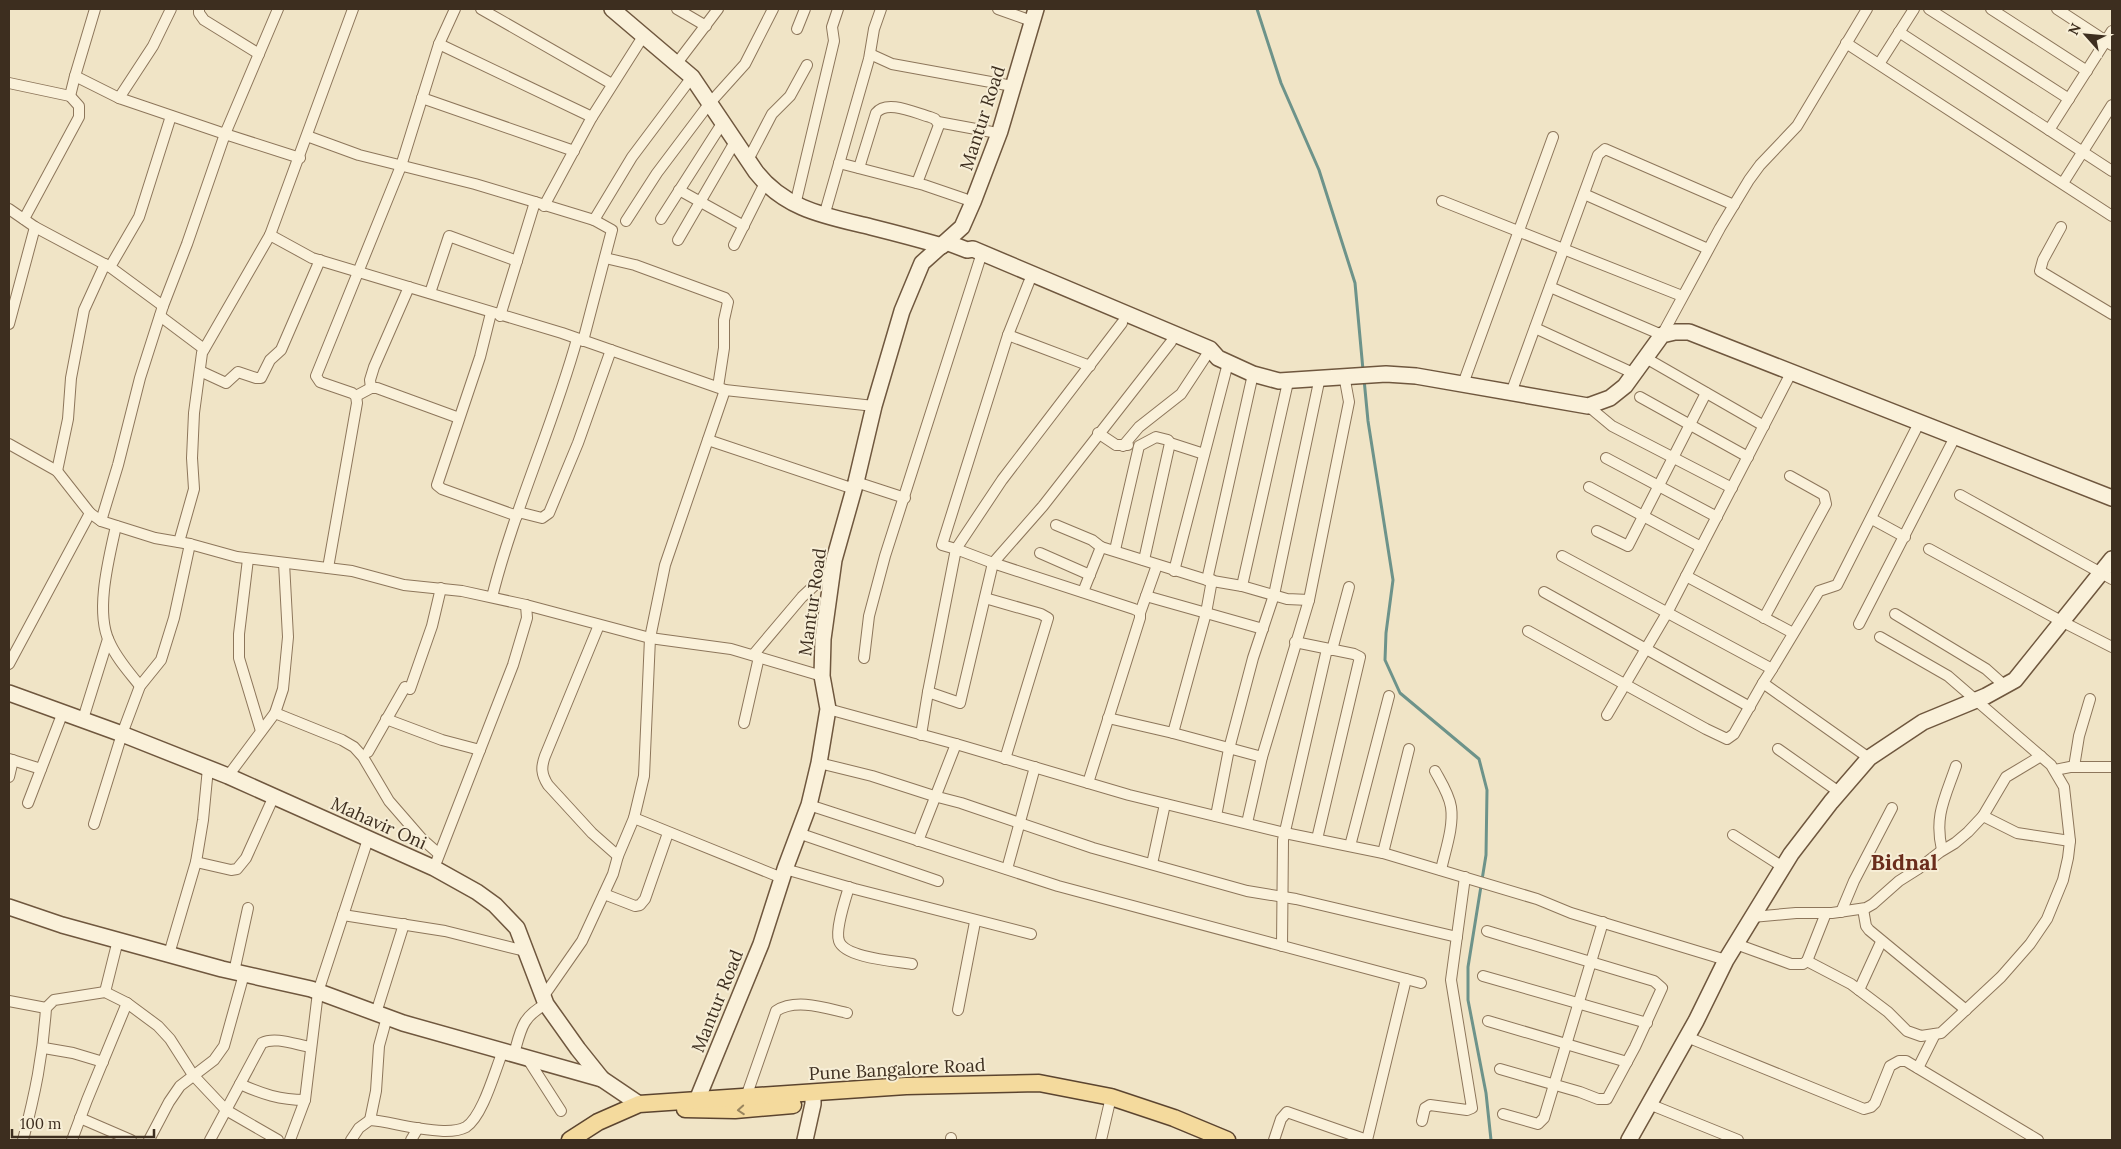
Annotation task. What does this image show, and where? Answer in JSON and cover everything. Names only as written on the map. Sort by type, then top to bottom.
[{"type":"main road","name":"Pune Bangalore Road","points":[[579,1139],[648,1111],[674,1109],[735,1110],[813,1099],[1039,1083],[1109,1103],[1174,1118],[1205,1137],[1227,1140]]},
{"type":"main road","name":"Pune Bangalore Road","points":[[579,1139],[598,1122],[639,1104],[746,1097],[813,1099]]},
{"type":"street","points":[[70,96],[74,76],[95,9]]},
{"type":"street","points":[[119,98],[153,46],[171,9]]},
{"type":"street","points":[[199,9],[199,13],[204,20],[259,54]]},
{"type":"street","points":[[101,521],[118,465],[140,378],[161,310],[187,244],[225,134],[278,9]]},
{"type":"street","points":[[179,542],[194,489],[192,458],[194,412],[204,350],[270,236],[353,9]]},
{"type":"street","points":[[328,568],[358,403],[356,396],[352,393],[320,382],[316,376],[401,166],[439,44],[454,9]]},
{"type":"street","points":[[481,9],[612,84]]},
{"type":"street","points":[[612,9],[692,77],[764,184],[795,205],[824,216],[947,240],[967,250],[971,255],[1122,323],[1253,374],[1288,382],[1346,375],[1386,374],[1416,376],[1588,406],[1610,398],[1624,386],[1644,357],[1662,336],[1682,296],[1734,205],[1760,165],[1797,126],[1867,9]]},
{"type":"street","points":[[677,9],[706,26]]},
{"type":"street","points":[[677,63],[718,9]]},
{"type":"street","points":[[626,221],[658,173],[710,104],[744,64],[774,9]]},
{"type":"street","points":[[797,29],[804,9]]},
{"type":"street","points":[[795,205],[834,41],[832,31],[838,9]]},
{"type":"street","points":[[824,216],[881,9]]},
{"type":"street","points":[[998,9],[1030,12]]},
{"type":"street","points":[[1880,64],[1914,9]]},
{"type":"street","points":[[1929,9],[2069,99]]},
{"type":"street","points":[[1992,9],[2087,71]]},
{"type":"street","points":[[2057,9],[2109,43]]},
{"type":"street","name":"Mantur Road","points":[[947,240],[992,132],[1030,12]]},
{"type":"street","name":"Mantur Road","points":[[697,1100],[760,944],[783,874],[809,805],[819,763],[828,710],[822,676],[823,639],[833,567],[874,406],[902,311],[922,263],[962,227],[991,158],[1030,12]]},
{"type":"street","points":[[2049,130],[2087,71],[2109,43],[2112,31]]},
{"type":"street","points":[[1899,32],[2112,171]]},
{"type":"street","points":[[611,350],[578,443],[550,513],[542,518],[518,514],[439,488],[439,475],[480,357],[540,204],[612,84],[644,35]]},
{"type":"street","points":[[1846,43],[2112,216]]},
{"type":"street","points":[[439,44],[592,117]]},
{"type":"street","points":[[870,54],[892,64],[1007,85]]},
{"type":"street","points":[[748,160],[772,114],[790,96],[807,65]]},
{"type":"street","points":[[74,76],[119,98],[300,158]]},
{"type":"street","points":[[594,220],[632,157],[692,77]]},
{"type":"street","points":[[9,83],[70,96],[79,106],[80,117],[24,219]]},
{"type":"street","points":[[422,98],[574,150]]},
{"type":"street","points":[[859,168],[874,117],[878,110],[892,106],[930,117],[938,122],[992,132]]},
{"type":"street","points":[[2063,183],[2112,106]]},
{"type":"street","points":[[57,471],[68,419],[71,378],[84,310],[108,265],[139,216],[171,116]]},
{"type":"street","points":[[661,218],[723,122]]},
{"type":"street","points":[[917,183],[939,129],[938,122]]},
{"type":"street","points":[[307,136],[360,155],[475,184],[594,220],[612,230],[580,340],[501,559],[492,597]]},
{"type":"street","points":[[1463,384],[1553,137]]},
{"type":"street","points":[[678,240],[736,140]]},
{"type":"street","points":[[1511,393],[1598,155],[1605,149],[1734,205]]},
{"type":"street","points":[[839,163],[917,183],[965,199]]},
{"type":"street","points":[[734,245],[764,184]]},
{"type":"street","points":[[679,190],[744,226]]},
{"type":"street","points":[[1584,194],[1708,249]]},
{"type":"street","points":[[1442,201],[1518,233],[1682,296]]},
{"type":"street","points":[[9,209],[35,228],[108,265],[204,350]]},
{"type":"street","points":[[2060,227],[2043,260],[2040,271],[2112,314]]},
{"type":"street","points":[[9,324],[35,228]]},
{"type":"street","points":[[270,236],[320,260],[580,340],[721,388],[874,406]]},
{"type":"street","points":[[430,293],[450,236],[517,261]]},
{"type":"street","points":[[967,250],[973,249],[1210,349],[1218,359],[1204,454],[1174,571]]},
{"type":"street","points":[[370,1120],[418,1128],[453,1130],[465,1127],[473,1121],[515,1054],[526,1019],[544,1001],[582,941],[604,894],[634,818],[644,776],[650,638],[665,565],[708,440],[721,388],[724,320],[728,302],[725,298],[635,265],[605,258]]},
{"type":"street","points":[[864,658],[869,616],[885,556],[980,259]]},
{"type":"street","points":[[200,371],[226,383],[238,372],[261,378],[270,360],[281,350],[320,260]]},
{"type":"street","points":[[1029,282],[1008,335],[942,544],[993,563],[1134,609],[1140,613]]},
{"type":"street","points":[[371,388],[370,380],[374,367],[409,287]]},
{"type":"street","points":[[1550,287],[1662,336],[1675,332],[1689,332],[2112,498]]},
{"type":"street","points":[[921,735],[956,549],[1002,480],[1122,323]]},
{"type":"street","points":[[1535,328],[1633,372]]},
{"type":"street","points":[[1008,335],[1090,366]]},
{"type":"street","points":[[928,692],[960,703],[993,563],[1043,506],[1171,342]]},
{"type":"street","points":[[1644,357],[1764,426]]},
{"type":"street","points":[[1123,446],[1139,427],[1181,394],[1218,359]]},
{"type":"street","points":[[1607,716],[1667,613],[1792,371]]},
{"type":"street","points":[[1174,733],[1206,613],[1210,580],[1253,374]]},
{"type":"street","points":[[1247,823],[1262,757],[1309,600],[1349,402],[1346,375]]},
{"type":"street","points":[[1216,816],[1229,749],[1274,595],[1320,377]]},
{"type":"street","points":[[1242,586],[1288,382]]},
{"type":"street","points":[[356,396],[371,388],[377,388],[459,418]]},
{"type":"street","points":[[1597,531],[1628,546],[1706,393]]},
{"type":"street","points":[[1640,397],[1748,457]]},
{"type":"street","points":[[1588,406],[1612,426],[1732,488]]},
{"type":"street","points":[[1528,631],[1727,739],[1734,734],[1819,590],[1837,585],[1872,519],[1919,422]]},
{"type":"street","points":[[1098,434],[1116,445],[1123,446],[1139,446],[1156,437],[1204,454]]},
{"type":"street","points":[[1859,624],[1956,436]]},
{"type":"street","points":[[708,440],[855,486],[905,498]]},
{"type":"street","points":[[1144,560],[1170,443]]},
{"type":"street","points":[[9,444],[57,471],[90,513],[101,521],[155,538],[190,544],[248,559],[352,571],[404,584],[462,591],[492,597],[650,638],[731,648],[822,676]]},
{"type":"street","points":[[1115,550],[1139,446]]},
{"type":"street","points":[[1606,458],[1717,517]]},
{"type":"street","points":[[1764,618],[1826,504],[1824,495],[1790,476]]},
{"type":"street","points":[[1589,487],[1701,547]]},
{"type":"street","points":[[1960,495],[2106,576]]},
{"type":"street","points":[[9,664],[90,513]]},
{"type":"street","points":[[1872,519],[1905,537]]},
{"type":"street","points":[[1056,525],[1092,540],[1101,547],[1115,550],[1174,571],[1242,586],[1287,599],[1309,600]]},
{"type":"street","points":[[116,526],[104,579],[104,616],[108,639],[117,656],[140,686]]},
{"type":"street","points":[[94,824],[122,734],[140,686],[161,660],[174,618],[190,544]]},
{"type":"street","points":[[1083,592],[1101,547]]},
{"type":"street","points":[[1928,549],[2061,622],[2112,647]]},
{"type":"street","points":[[1040,553],[1090,575]]},
{"type":"street","points":[[1562,556],[1772,669]]},
{"type":"street","points":[[248,559],[239,634],[239,658],[261,731]]},
{"type":"street","points":[[1629,1140],[1687,1037],[1726,960],[1783,867],[1839,792],[1869,758],[1923,722],[1975,700],[2015,680],[2061,622],[2106,576],[2112,559]]},
{"type":"street","points":[[228,776],[275,713],[283,689],[288,637],[284,563]]},
{"type":"street","points":[[1088,783],[1140,613],[1157,565]]},
{"type":"street","points":[[744,723],[756,656],[802,597],[833,567]]},
{"type":"street","points":[[1686,576],[1793,633]]},
{"type":"street","points":[[1282,946],[1285,832],[1330,649],[1349,587]]},
{"type":"street","points":[[368,752],[386,719],[407,688],[432,626],[441,588]]},
{"type":"street","points":[[1544,592],[1750,707]]},
{"type":"street","points":[[1146,596],[1263,629]]},
{"type":"street","points":[[985,598],[1041,614],[1048,618],[1005,759]]},
{"type":"street","points":[[434,868],[513,665],[527,618],[526,605]]},
{"type":"street","points":[[1896,614],[1986,669],[2005,686]]},
{"type":"street","points":[[600,625],[545,756],[542,776],[592,833],[618,856]]},
{"type":"street","points":[[1807,961],[1859,990],[1888,1012],[1907,1031],[1921,1036],[1935,1034],[1941,1032],[2001,977],[2030,944],[2048,919],[2063,880],[2070,840],[2064,787],[2054,770],[2041,756],[1942,672],[1880,637]]},
{"type":"street","points":[[83,719],[108,639]]},
{"type":"street","points":[[1295,642],[1358,655],[1360,661],[1317,839]]},
{"type":"street","points":[[1763,683],[1869,758]]},
{"type":"street","name":"Mahavir Oni","points":[[9,693],[83,719],[228,776],[434,868],[477,892],[496,905],[517,928],[544,1001],[578,1049],[602,1079],[639,1104]]},
{"type":"street","points":[[1350,846],[1389,696]]},
{"type":"street","points":[[2074,767],[2078,736],[2090,699]]},
{"type":"street","points":[[828,710],[956,744],[1165,804],[1383,853],[1470,878],[1602,922],[1726,960]]},
{"type":"street","points":[[28,803],[63,712]]},
{"type":"street","points":[[275,713],[342,740],[354,747],[363,757],[389,801],[439,854]]},
{"type":"street","points":[[1108,718],[1174,733],[1262,757]]},
{"type":"street","points":[[386,719],[442,740],[480,750]]},
{"type":"street","points":[[918,841],[934,796],[956,744]]},
{"type":"street","points":[[1383,853],[1409,749]]},
{"type":"street","points":[[1778,749],[1839,792]]},
{"type":"street","points":[[1752,917],[1796,913],[1841,912],[1862,909],[1874,904],[1899,881],[1968,832],[1982,816],[2006,777],[2041,756]]},
{"type":"street","points":[[9,777],[11,759],[41,769]]},
{"type":"street","points":[[819,763],[872,776],[961,803],[1093,848],[1247,891],[1282,897],[1457,937]]},
{"type":"street","points":[[1942,850],[1938,818],[1956,766]]},
{"type":"street","points":[[1007,870],[1034,767]]},
{"type":"street","points":[[2054,770],[2074,767],[2112,767]]},
{"type":"street","points":[[169,954],[196,862],[203,820],[208,768]]},
{"type":"street","points":[[1435,771],[1448,799],[1452,817],[1441,870]]},
{"type":"street","points":[[196,862],[231,870],[237,869],[246,858],[274,796]]},
{"type":"street","points":[[1152,864],[1165,804]]},
{"type":"street","points":[[809,805],[1077,891],[1421,983]]},
{"type":"street","points":[[1841,912],[1854,881],[1892,808]]},
{"type":"street","points":[[1982,816],[2017,833],[2070,840]]},
{"type":"street","points":[[634,818],[668,833],[783,874],[848,887],[975,922],[1030,934]]},
{"type":"street","points":[[604,894],[635,906],[640,905],[648,890],[668,833]]},
{"type":"street","points":[[798,833],[938,881]]},
{"type":"street","points":[[1733,835],[1783,867]]},
{"type":"street","points":[[290,1140],[305,1100],[318,992],[368,838]]},
{"type":"street","points":[[1422,1121],[1425,1108],[1430,1104],[1467,1110],[1472,1108],[1452,980],[1457,937],[1470,878]]},
{"type":"street","points":[[848,887],[838,932],[839,941],[844,948],[868,957],[912,964]]},
{"type":"street","points":[[9,907],[62,925],[239,973],[318,992],[382,1015],[602,1079]]},
{"type":"street","points":[[149,1140],[169,1102],[180,1086],[214,1060],[224,1046],[239,973],[248,908]]},
{"type":"street","points":[[1862,909],[1866,926],[1881,942],[1966,1010]]},
{"type":"street","points":[[1736,944],[1798,966],[1807,961],[1826,913]]},
{"type":"street","points":[[343,915],[445,931],[525,951]]},
{"type":"street","points":[[958,1010],[975,922]]},
{"type":"street","points":[[1503,1114],[1533,1123],[1542,1122],[1555,1085],[1602,922]]},
{"type":"street","points":[[351,1140],[359,1128],[370,1120],[376,1092],[382,1015],[404,924]]},
{"type":"street","points":[[1487,931],[1654,981],[1661,986],[1662,991],[1609,1096],[1603,1100],[1500,1069]]},
{"type":"street","points":[[105,992],[118,940]]},
{"type":"street","points":[[1859,990],[1881,942]]},
{"type":"street","points":[[1483,976],[1647,1023]]},
{"type":"street","points":[[1274,1140],[1281,1119],[1287,1112],[1367,1140],[1406,979]]},
{"type":"street","points":[[22,1140],[36,1091],[44,1048],[46,1008],[54,1000],[105,992],[127,1003],[158,1026],[170,1039],[193,1076],[226,1110],[278,1140]]},
{"type":"street","points":[[9,1001],[46,1008]]},
{"type":"street","points":[[72,1140],[127,1003]]},
{"type":"street","points":[[746,1097],[776,1011],[789,1005],[799,1005],[847,1013]]},
{"type":"street","points":[[1488,1021],[1627,1062]]},
{"type":"street","points":[[1918,1068],[1935,1034]]},
{"type":"street","points":[[1687,1037],[1864,1109],[1872,1108],[1890,1066],[1894,1062],[1906,1062],[2038,1140]]},
{"type":"street","points":[[210,1140],[256,1050],[267,1040],[311,1047]]},
{"type":"street","points":[[44,1048],[103,1062]]},
{"type":"street","points":[[515,1054],[562,1111]]},
{"type":"street","points":[[240,1084],[267,1096],[282,1100],[305,1100]]},
{"type":"street","points":[[805,1140],[813,1099]]},
{"type":"street","points":[[1101,1140],[1109,1103]]},
{"type":"street","points":[[1649,1104],[1738,1140]]},
{"type":"street","points":[[80,1118],[131,1140]]},
{"type":"street","points":[[411,1140],[418,1128]]},
{"type":"waterway","points":[[1257,9],[1281,83],[1319,170],[1355,283],[1363,370]]},
{"type":"waterway","points":[[1364,379],[1368,421],[1393,580],[1386,633],[1385,660],[1400,693],[1479,759],[1487,790],[1486,855],[1468,967],[1468,1000],[1486,1093],[1491,1140]]},
{"type":"district","name":"Bidnal","points":[[1904,862]]}]
